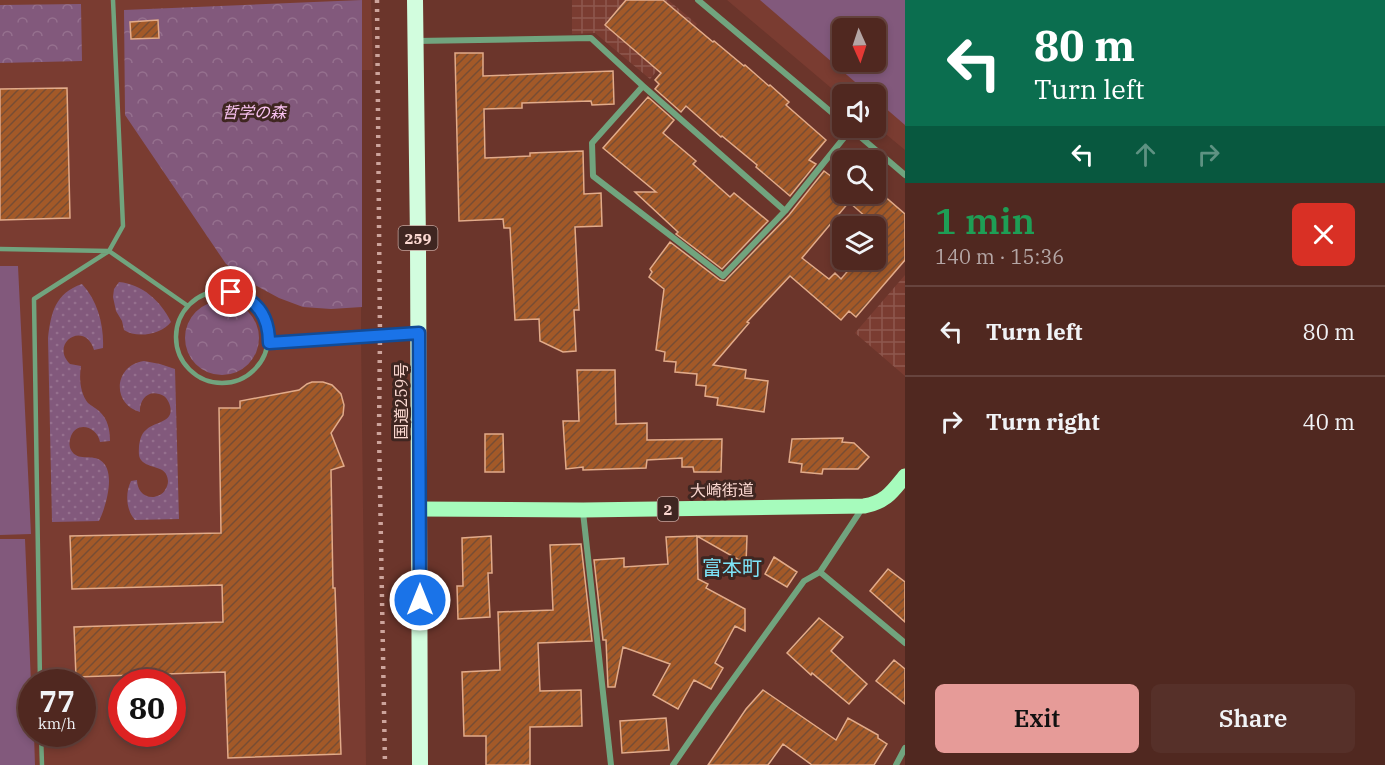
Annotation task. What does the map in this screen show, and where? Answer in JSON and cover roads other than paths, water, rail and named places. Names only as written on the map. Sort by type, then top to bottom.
[{"type":"highway","name":"国道259号","points":[[415,0],[419,333],[420,765]]},
{"type":"main road","name":"大崎街道","points":[[419,509],[583,510],[864,506],[876,504],[888,497],[905,476]]},
{"type":"street","points":[[698,0],[832,113]]},
{"type":"street","points":[[416,41],[591,38],[784,211]]},
{"type":"street","points":[[643,86],[592,142],[593,176],[723,276],[784,211],[842,138]]},
{"type":"street","points":[[862,138],[905,175]]},
{"type":"street","points":[[673,765],[804,581],[820,572],[864,506]]},
{"type":"street","points":[[583,510],[611,765]]},
{"type":"street","points":[[820,572],[905,643]]},
{"type":"street","points":[[896,765],[905,748]]},
{"type":"lane","points":[[40,669],[34,299],[109,250],[123,226],[113,0]]},
{"type":"lane","points":[[0,249],[109,250],[188,306]]},
{"type":"lane","points":[[211,292],[239,294],[254,303],[262,314],[267,323],[269,343],[262,362],[248,376],[228,383],[210,382],[202,379],[182,360],[176,342],[178,323],[188,306],[211,292]]},
{"type":"lane","points":[[269,343],[419,333]]},
{"type":"lane","points":[[41,747],[42,765]]},
{"type":"railway","points":[[377,0],[379,432],[385,765]]},
{"type":"district","name":"富本町","points":[[732,567]]},
{"type":"park label","name":"哲学の森","points":[[254,112]]}]
